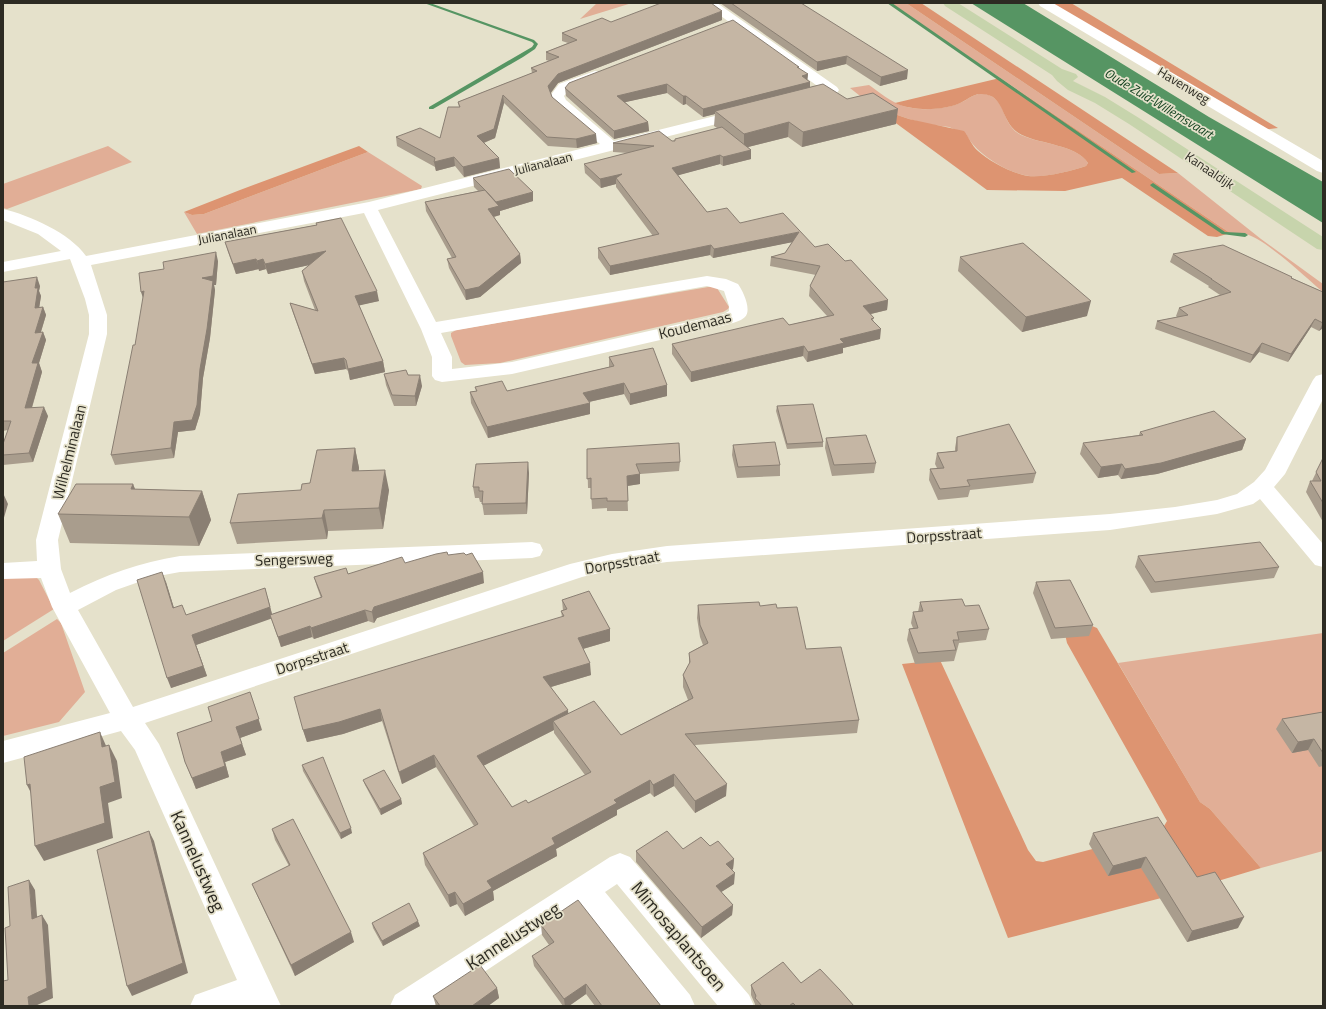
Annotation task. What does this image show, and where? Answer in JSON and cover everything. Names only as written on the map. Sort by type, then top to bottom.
[{"type":"main road","name":"Kanaaldijk","points":[[949,3],[1057,72],[1062,80],[1076,90],[1096,97],[1164,139],[1323,245]]},
{"type":"street","points":[[709,3],[832,90],[813,95]]},
{"type":"street","name":"Havenweg","points":[[1044,3],[1323,168]]},
{"type":"street","points":[[720,26],[734,21]]},
{"type":"street","points":[[608,70],[564,87],[557,96],[560,102],[611,146]]},
{"type":"street","name":"Julianalaan","points":[[3,267],[78,258],[369,207],[761,108]]},
{"type":"street","name":"Koudemaas","points":[[369,207],[430,329],[442,357],[442,376],[512,368],[730,318],[738,314],[738,306],[732,288],[720,283],[707,282],[430,329]]},
{"type":"street","points":[[3,214],[44,230],[78,258]]},
{"type":"street","name":"Wilhelminalaan","points":[[78,258],[94,299],[98,315],[98,334],[47,540],[49,569],[64,607],[127,718]]},
{"type":"street","name":"Dorpsstraat","points":[[3,752],[127,718],[578,570],[612,562],[667,554],[1110,522],[1217,507],[1245,499],[1262,487],[1274,474],[1323,380]]},
{"type":"street","points":[[1262,487],[1323,559]]},
{"type":"street","name":"Sengersweg","points":[[64,607],[108,584],[150,569],[180,564],[532,550]]},
{"type":"street","points":[[3,571],[49,569]]},
{"type":"street","name":"Kannelustweg","points":[[127,718],[146,744],[261,997]]},
{"type":"street","name":"Kannelustweg","points":[[406,1006],[620,866]]},
{"type":"street","name":"Mimosaplantsoen","points":[[620,866],[738,1006]]},
{"type":"street","points":[[585,889],[679,1006]]},
{"type":"street","points":[[206,1006],[261,997]]},
{"type":"shaded area","points":[[597,3],[632,3],[580,19]]},
{"type":"shaded area","points":[[889,3],[906,3],[1159,174],[1178,173],[1261,239],[1323,284],[1323,292],[1264,243],[1246,234],[1230,233]]},
{"type":"shaded area","points":[[906,3],[921,3],[1178,173],[1159,174]]},
{"type":"shaded area","points":[[1046,3],[1071,3],[1278,128],[1261,130]]},
{"type":"shaded area","points":[[1000,78],[1230,233],[1217,237],[1208,236],[1122,178],[1065,191],[987,190],[874,107],[909,119],[964,131],[974,146],[983,155],[995,163],[1022,175],[1049,175],[1086,166],[1088,163],[1076,152],[1030,138],[1015,130],[996,99],[990,96],[979,94],[958,104],[935,109],[909,108],[895,103]]},
{"type":"shaded area","points":[[869,85],[894,102],[916,109],[947,107],[960,103],[975,95],[985,94],[997,101],[1010,125],[1021,135],[1076,152],[1088,163],[1086,166],[1073,170],[1042,176],[1029,176],[1011,171],[984,155],[970,141],[966,134],[949,127],[927,124],[874,107],[850,88]]},
{"type":"shaded area","points":[[108,146],[132,162],[7,209],[3,208],[3,184]]},
{"type":"shaded area","points":[[359,146],[368,152],[204,214],[192,215],[184,212],[240,190]]},
{"type":"shaded area","points":[[368,152],[422,186],[421,189],[197,234],[184,212],[192,215],[204,214]]},
{"type":"shaded area","points":[[714,286],[717,288],[729,307],[723,312],[500,363],[465,365],[461,362],[451,336],[451,333],[456,330]]},
{"type":"shaded area","points":[[3,576],[35,576],[39,580],[54,609],[3,641]]},
{"type":"shaded area","points":[[57,619],[61,623],[85,692],[59,722],[3,736],[3,653]]},
{"type":"shaded area","points":[[1092,626],[1097,628],[1200,802],[1210,809],[1261,868],[1165,897],[1008,938],[902,664],[940,660],[1028,850],[1036,861],[1043,862],[1161,831],[1167,821],[1067,643],[1065,634]]},
{"type":"shaded area","points":[[1323,633],[1323,851],[1261,868],[1210,809],[1200,802],[1118,663]]},
{"type":"water","name":"Oude Zuid-Willemsvaart","points":[[971,3],[1023,3],[1209,117],[1323,182],[1323,223]]},
{"type":"building","points":[[661,3],[711,3],[722,11],[558,74],[548,86],[552,97],[596,134],[576,139],[547,137],[503,95],[494,129],[477,136],[499,158],[463,167],[454,157],[434,162],[435,158],[396,137],[420,128],[440,138],[448,107],[460,107],[458,102],[537,71],[531,68],[559,57],[546,52],[577,40],[562,33],[602,18],[611,22]]},
{"type":"building","points":[[731,3],[801,3],[908,70],[881,77],[847,56],[817,62]]},
{"type":"building","points":[[733,20],[808,74],[802,76],[810,82],[703,109],[667,84],[617,96],[648,122],[614,131],[565,88],[569,83]]},
{"type":"building","points":[[823,84],[847,99],[873,93],[898,109],[803,132],[789,122],[744,134],[715,111]]},
{"type":"building","points":[[722,127],[751,150],[723,157],[720,155],[672,168],[707,212],[727,208],[740,223],[783,213],[815,247],[828,244],[845,261],[851,260],[888,300],[863,306],[874,318],[871,319],[881,329],[840,339],[844,343],[808,352],[804,346],[691,372],[672,344],[783,318],[789,325],[834,315],[810,286],[820,266],[771,257],[785,253],[799,232],[714,249],[711,245],[610,266],[598,248],[659,234],[616,178],[622,174],[600,179],[584,164],[654,146],[613,143],[659,131],[672,141],[675,141],[675,139]]},
{"type":"building","points":[[509,169],[533,192],[496,202],[473,178]]},
{"type":"building","points":[[485,190],[499,206],[488,209],[520,254],[479,287],[465,290],[447,259],[456,257],[425,202]]},
{"type":"building","points":[[341,218],[377,291],[355,296],[383,361],[348,369],[344,358],[312,364],[290,303],[318,311],[302,271],[326,251],[265,264],[263,259],[257,261],[256,259],[233,264],[225,242],[317,225],[316,223]]},
{"type":"building","points":[[1023,243],[1091,301],[1026,317],[960,257]]},
{"type":"building","points":[[1223,245],[1323,292],[1323,323],[1315,319],[1291,354],[1262,343],[1253,355],[1157,321],[1188,315],[1179,308],[1231,292],[1173,254]]},
{"type":"building","points":[[216,252],[213,276],[202,278],[213,281],[200,369],[197,405],[192,420],[174,422],[171,448],[111,455],[133,345],[135,345],[144,291],[141,292],[139,273],[164,269],[163,262]]},
{"type":"building","points":[[37,277],[35,288],[38,288],[35,308],[43,307],[35,333],[43,332],[32,363],[38,363],[25,408],[44,407],[29,453],[3,455],[3,444],[11,421],[3,421],[3,282]]},
{"type":"building","points":[[653,348],[667,385],[630,394],[624,383],[583,393],[590,403],[487,427],[470,392],[477,391],[475,387],[502,381],[507,391],[614,366],[609,357]]},
{"type":"building","points":[[406,370],[408,375],[420,375],[415,396],[392,395],[384,374]]},
{"type":"building","points":[[813,404],[823,442],[787,444],[777,406]]},
{"type":"building","points":[[1214,411],[1246,439],[1161,463],[1125,469],[1122,464],[1101,467],[1083,443],[1143,435],[1140,432]]},
{"type":"building","points":[[1009,424],[1036,473],[967,480],[970,486],[940,489],[930,469],[944,468],[937,453],[957,451],[957,437]]},
{"type":"building","points":[[866,435],[876,463],[834,465],[826,438]]},
{"type":"building","points":[[775,442],[780,465],[738,467],[733,445]]},
{"type":"building","points":[[679,443],[680,462],[636,464],[640,474],[627,476],[628,501],[607,501],[607,498],[591,499],[591,478],[587,479],[587,449]]},
{"type":"building","points":[[355,448],[352,471],[385,470],[379,508],[324,510],[322,518],[230,523],[238,494],[301,490],[302,484],[310,483],[317,450]]},
{"type":"building","points":[[1323,458],[1323,503],[1310,481],[1321,481],[1316,472]]},
{"type":"building","points":[[528,462],[526,503],[482,504],[483,491],[479,491],[479,487],[473,487],[476,464]]},
{"type":"building","points":[[76,484],[133,484],[131,489],[202,491],[189,517],[58,514]]},
{"type":"building","points":[[1260,542],[1279,567],[1155,582],[1138,556]]},
{"type":"building","points":[[447,552],[448,555],[464,553],[466,555],[472,553],[483,572],[374,607],[372,612],[365,610],[278,637],[270,615],[322,597],[314,577],[346,568],[348,574],[402,557],[405,563]]},
{"type":"building","points":[[162,572],[173,608],[182,605],[186,615],[265,588],[270,607],[192,635],[203,666],[167,678],[137,580]]},
{"type":"building","points":[[1070,580],[1093,625],[1055,628],[1036,582]]},
{"type":"building","points":[[589,591],[610,629],[578,638],[590,663],[543,677],[568,710],[477,756],[512,807],[526,800],[528,803],[591,772],[553,721],[594,701],[621,735],[693,698],[683,675],[690,662],[689,653],[708,643],[700,625],[698,605],[759,602],[760,606],[776,604],[777,608],[797,607],[806,649],[841,647],[859,720],[685,734],[727,784],[695,801],[674,774],[653,785],[650,780],[614,800],[617,803],[552,838],[555,844],[487,881],[492,888],[463,904],[455,892],[448,895],[423,853],[478,824],[434,755],[399,772],[380,709],[339,722],[303,730],[294,697],[564,616],[561,611],[567,609],[562,600]]},
{"type":"building","points":[[962,599],[965,606],[979,605],[989,629],[957,632],[959,640],[953,640],[956,650],[918,653],[909,629],[918,628],[913,612],[923,611],[920,602]]},
{"type":"building","points":[[250,692],[259,719],[236,727],[242,744],[221,752],[225,766],[192,778],[185,762],[177,733],[212,721],[208,707]]},
{"type":"building","points":[[1323,712],[1323,753],[1314,739],[1298,742],[1282,719]]},
{"type":"building","points":[[100,732],[102,747],[109,745],[115,782],[100,787],[105,823],[35,846],[30,784],[27,785],[24,757]]},
{"type":"building","points":[[323,757],[351,828],[340,833],[302,765]]},
{"type":"building","points":[[384,770],[401,799],[380,809],[363,780]]},
{"type":"building","points":[[1158,817],[1197,877],[1215,872],[1244,917],[1192,931],[1146,857],[1113,866],[1093,833]]},
{"type":"building","points":[[293,819],[351,932],[291,965],[252,884],[290,865],[272,829]]},
{"type":"building","points":[[149,831],[183,963],[127,986],[97,850]]},
{"type":"building","points":[[667,831],[683,849],[701,837],[710,846],[718,841],[734,859],[726,864],[735,873],[716,886],[733,905],[702,927],[636,851]]},
{"type":"building","points":[[29,880],[32,919],[42,915],[47,988],[28,997],[29,1006],[3,1006],[3,981],[8,980],[5,928],[10,926],[8,887]]},
{"type":"building","points":[[578,900],[661,1006],[602,1006],[586,984],[564,999],[532,956],[554,942],[541,925]]},
{"type":"building","points":[[409,903],[418,921],[382,941],[372,923]]},
{"type":"building","points":[[783,962],[801,983],[820,969],[854,1006],[796,1006],[793,1003],[789,1006],[762,1006],[755,998],[756,996],[751,985]]},
{"type":"building","points":[[480,965],[497,988],[472,1006],[440,1006],[433,996]]},
{"type":"waterway","points":[[426,3],[533,41],[536,44],[534,48],[521,56],[431,108]]},
{"type":"waterway","points":[[889,3],[1134,172]]},
{"type":"waterway","points":[[1153,185],[1224,233],[1245,235]]}]
